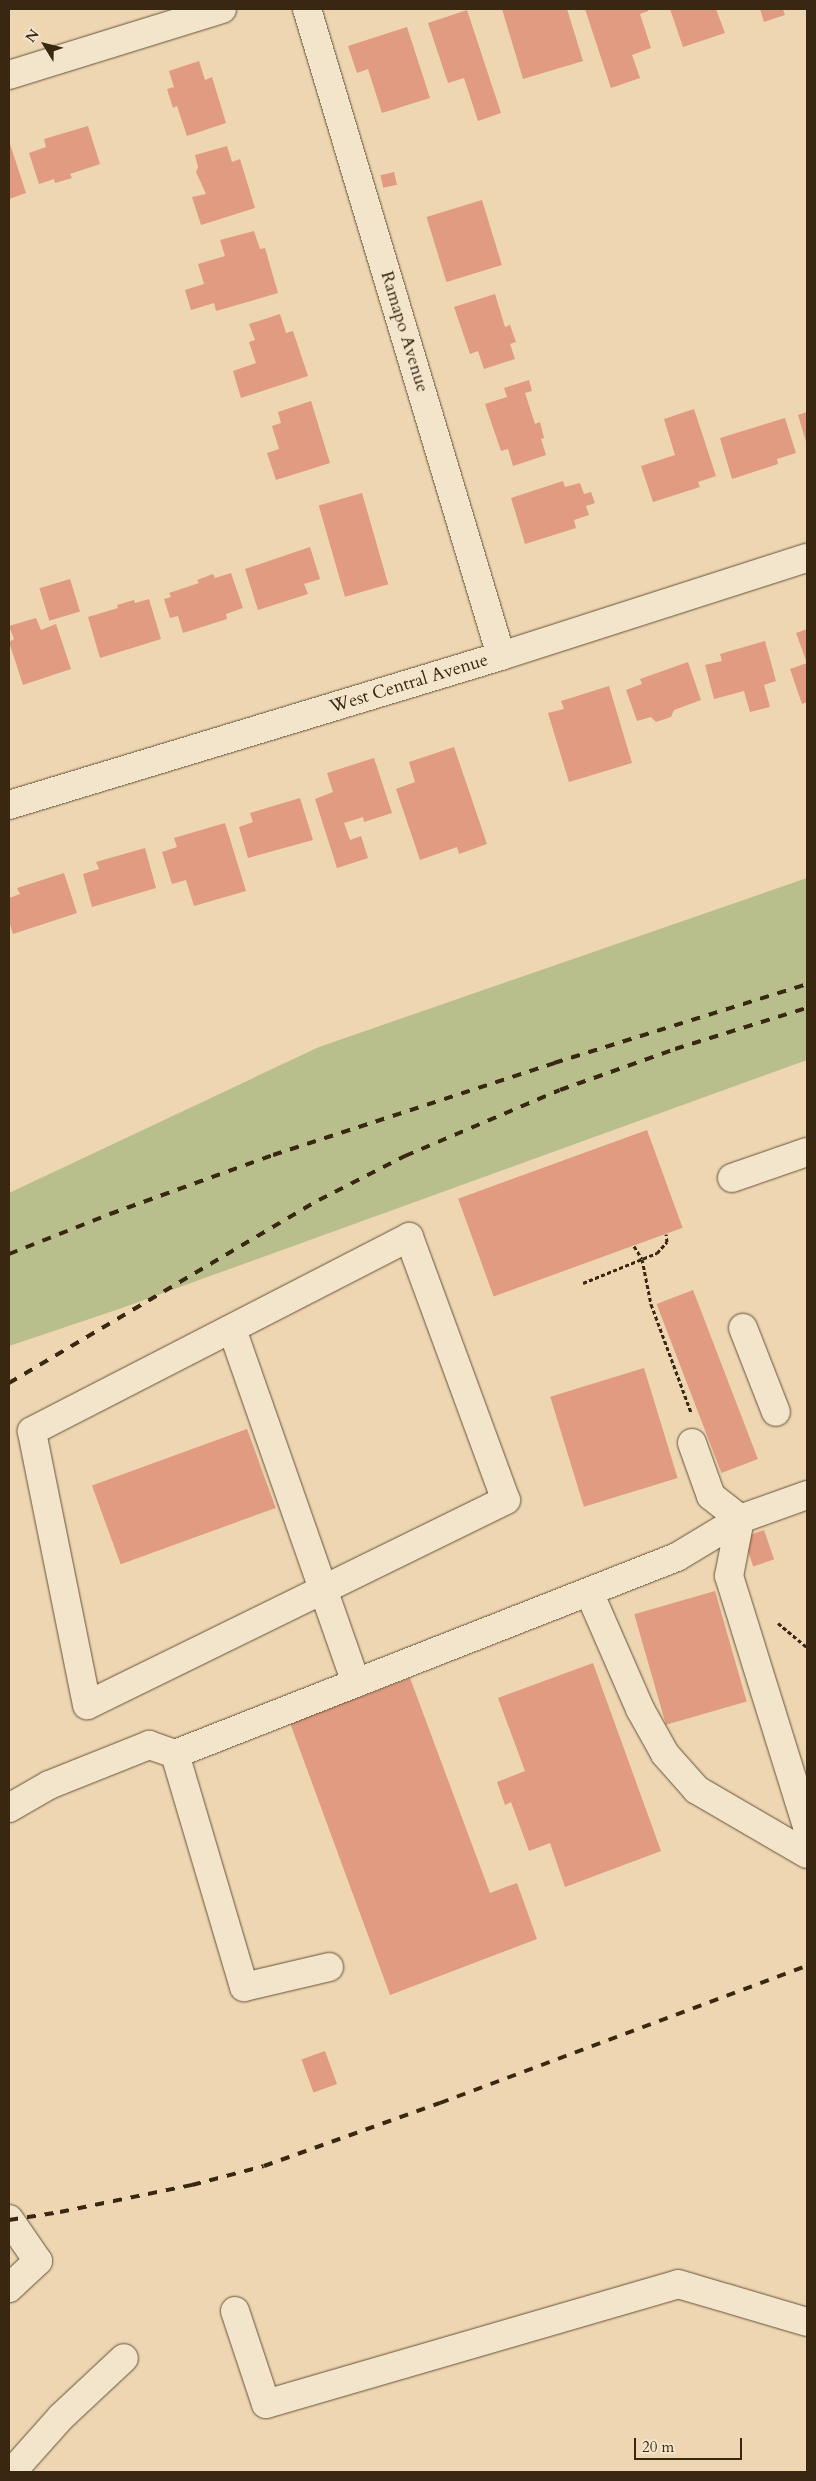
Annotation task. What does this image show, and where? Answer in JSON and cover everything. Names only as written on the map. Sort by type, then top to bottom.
[{"type":"street","points":[[9,75],[222,9]]},
{"type":"street","name":"Ramapo Avenue","points":[[307,9],[501,656]]},
{"type":"street","name":"West Central Avenue","points":[[9,805],[501,656],[807,558]]},
{"type":"street","points":[[732,1178],[807,1152]]},
{"type":"street","points":[[409,1238],[506,1500],[87,1705],[32,1431],[232,1329],[409,1238]]},
{"type":"street","points":[[742,1328],[776,1412]]},
{"type":"street","points":[[232,1329],[356,1683]]},
{"type":"street","points":[[692,1443],[711,1496],[740,1519]]},
{"type":"street","points":[[9,1808],[49,1785],[149,1745],[175,1754],[589,1592],[677,1557],[740,1519],[807,1494]]},
{"type":"street","points":[[740,1519],[729,1576],[807,1826]]},
{"type":"street","points":[[589,1592],[640,1709],[665,1754],[697,1790],[807,1854]]},
{"type":"street","points":[[175,1754],[244,1987],[329,1967]]},
{"type":"street","points":[[9,2219],[38,2261],[9,2288]]},
{"type":"street","points":[[234,2311],[266,2404],[678,2284],[807,2322]]},
{"type":"street","points":[[15,2459],[124,2358]]},
{"type":"path","points":[[583,1283],[657,1253],[667,1242],[666,1234]]},
{"type":"path","points":[[634,1246],[642,1259],[651,1304],[692,1412],[692,1443]]},
{"type":"path","points":[[776,1621],[807,1647]]},
{"type":"green space","points":[[807,878],[807,1060],[119,1309],[9,1346],[9,1193],[319,1047]]},
{"type":"building","points":[[502,9],[567,9],[583,61],[523,79]]},
{"type":"building","points":[[585,9],[647,9],[648,11],[640,14],[651,48],[632,55],[640,78],[611,88]]},
{"type":"building","points":[[670,9],[716,9],[725,33],[683,47]]},
{"type":"building","points":[[760,9],[783,9],[785,15],[764,22]]},
{"type":"building","points":[[467,10],[501,113],[478,121],[464,78],[448,83],[428,23]]},
{"type":"building","points":[[407,27],[430,98],[382,113],[368,69],[357,73],[348,46]]},
{"type":"building","points":[[199,61],[205,80],[212,77],[226,123],[187,136],[177,106],[173,108],[167,89],[174,87],[169,71]]},
{"type":"building","points":[[88,126],[100,164],[70,174],[72,178],[55,183],[54,179],[39,184],[29,153],[46,147],[44,139]]},
{"type":"building","points":[[9,141],[26,193],[9,199]]},
{"type":"building","points":[[227,146],[232,162],[240,159],[255,208],[201,225],[192,197],[206,194],[196,172],[198,167],[195,155]]},
{"type":"building","points":[[394,172],[397,185],[383,188],[380,175]]},
{"type":"building","points":[[482,200],[502,265],[446,282],[427,217]]},
{"type":"building","points":[[254,231],[260,249],[265,248],[278,293],[216,311],[214,303],[191,310],[185,290],[204,284],[198,264],[225,256],[220,240]]},
{"type":"building","points":[[495,294],[505,327],[510,325],[516,342],[510,344],[515,359],[484,369],[478,351],[470,354],[454,307]]},
{"type":"building","points":[[280,314],[286,333],[293,331],[308,376],[241,398],[233,371],[256,363],[249,342],[255,340],[249,324]]},
{"type":"building","points":[[529,380],[532,391],[525,393],[535,424],[540,422],[544,438],[541,439],[546,455],[513,466],[508,449],[501,451],[485,404],[507,397],[504,388]]},
{"type":"building","points":[[311,401],[330,463],[276,480],[267,453],[279,449],[272,426],[281,423],[278,412]]},
{"type":"building","points":[[694,409],[716,476],[698,482],[700,487],[653,502],[641,466],[675,455],[664,419]]},
{"type":"building","points":[[807,412],[807,445],[798,415]]},
{"type":"building","points":[[785,418],[796,453],[777,459],[778,464],[732,479],[720,438]]},
{"type":"building","points":[[563,481],[565,487],[580,483],[584,494],[591,492],[595,503],[586,506],[589,515],[574,520],[576,528],[525,544],[511,498]]},
{"type":"building","points":[[362,493],[388,584],[345,597],[319,505]]},
{"type":"building","points":[[310,547],[320,579],[304,584],[308,594],[258,610],[245,569]]},
{"type":"building","points":[[231,573],[243,608],[226,614],[227,619],[183,633],[178,616],[170,618],[164,599],[171,597],[169,593],[199,583],[197,580],[213,574],[215,578]]},
{"type":"building","points":[[70,579],[80,612],[49,621],[39,588]]},
{"type":"building","points":[[149,599],[161,639],[100,658],[88,617],[118,608],[117,605],[134,600],[135,603]]},
{"type":"building","points":[[36,618],[41,630],[56,624],[71,669],[23,685],[9,642],[14,639],[9,626]]},
{"type":"building","points":[[807,629],[807,663],[796,633]]},
{"type":"building","points":[[765,641],[776,681],[764,685],[770,707],[750,712],[744,691],[714,699],[705,665],[722,661],[720,654]]},
{"type":"building","points":[[688,662],[701,700],[674,710],[671,717],[656,722],[651,717],[637,721],[626,690],[642,684],[640,679]]},
{"type":"building","points":[[807,663],[807,702],[802,704],[790,669]]},
{"type":"building","points":[[609,686],[632,763],[569,782],[548,713],[564,709],[561,701]]},
{"type":"building","points":[[454,747],[487,844],[459,854],[457,847],[420,860],[396,789],[415,782],[409,762]]},
{"type":"building","points":[[374,758],[392,813],[364,822],[363,817],[344,823],[350,840],[361,836],[368,858],[337,868],[315,799],[333,792],[327,773]]},
{"type":"building","points":[[300,798],[313,840],[248,858],[239,827],[253,822],[250,813]]},
{"type":"building","points":[[225,823],[246,891],[194,906],[186,880],[172,884],[162,852],[177,847],[174,838]]},
{"type":"building","points":[[145,848],[156,888],[92,907],[83,874],[99,869],[96,862]]},
{"type":"building","points":[[64,873],[77,913],[13,934],[9,921],[9,898],[20,894],[17,888]]},
{"type":"building","points":[[647,1130],[683,1228],[494,1296],[458,1199]]},
{"type":"building","points":[[693,1290],[758,1459],[721,1473],[657,1304]]},
{"type":"building","points":[[644,1368],[678,1478],[584,1507],[550,1397]]},
{"type":"building","points":[[247,1429],[276,1508],[121,1564],[92,1485]]},
{"type":"building","points":[[764,1530],[774,1559],[753,1566],[743,1537]]},
{"type":"building","points":[[715,1591],[747,1702],[666,1725],[634,1614]]},
{"type":"building","points":[[593,1663],[661,1851],[565,1887],[550,1843],[529,1851],[511,1802],[505,1805],[497,1782],[525,1771],[498,1698]]},
{"type":"building","points":[[410,1678],[490,1893],[517,1883],[537,1939],[390,1995],[290,1723]]},
{"type":"building","points":[[325,2051],[337,2084],[313,2092],[302,2060]]},
{"type":"railway","points":[[9,1254],[110,1214],[273,1155],[554,1063],[807,984]]},
{"type":"railway","points":[[9,1383],[319,1200],[405,1156],[560,1090],[675,1049],[807,1008]]},
{"type":"railway","points":[[9,2220],[60,2212],[192,2185],[264,2166],[440,2103],[807,1966]]}]
